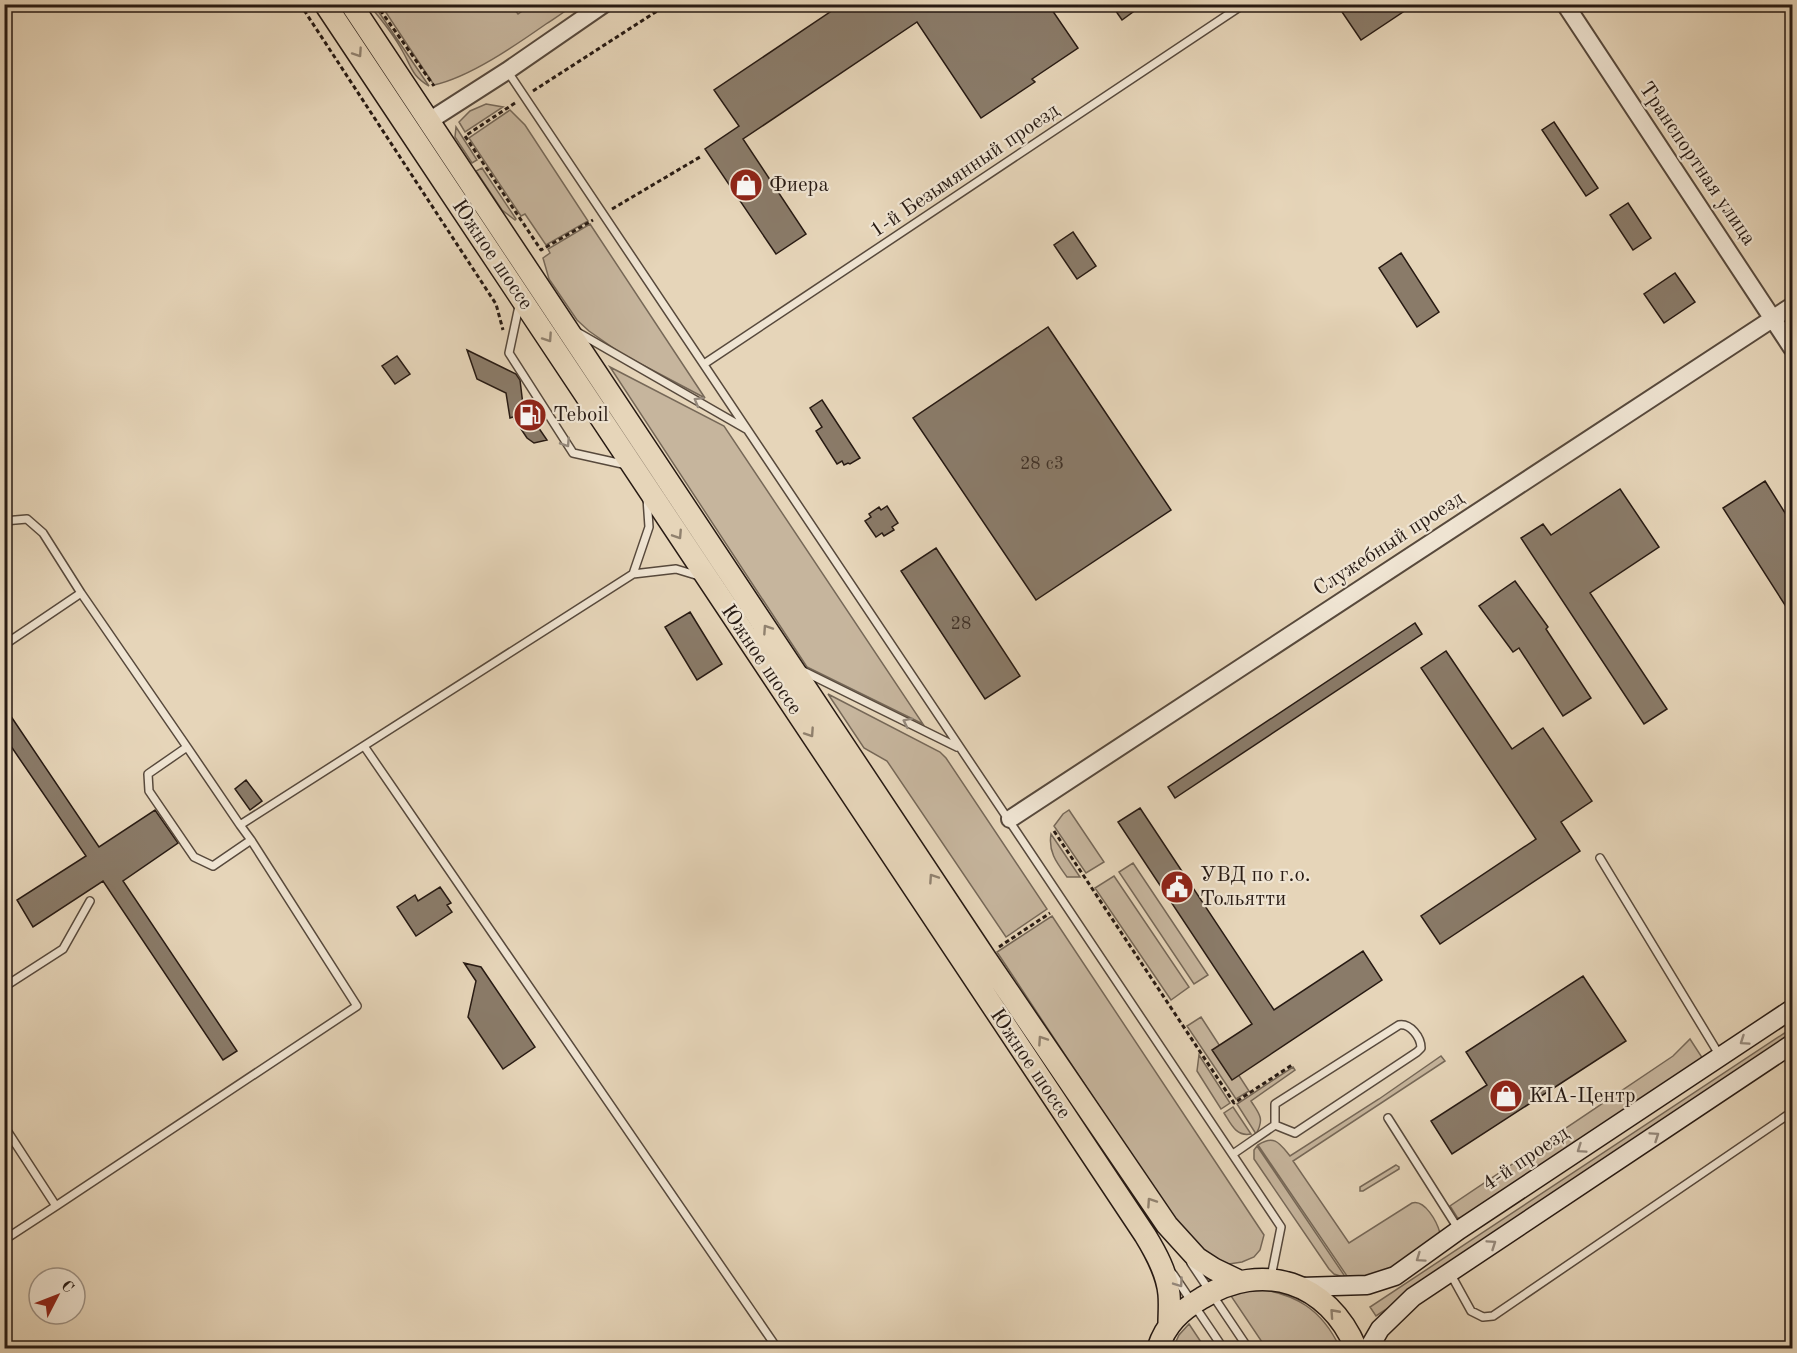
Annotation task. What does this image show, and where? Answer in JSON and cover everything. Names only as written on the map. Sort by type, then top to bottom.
[{"type":"main road","name":"Южное шоссе","points":[[325,4],[1145,1235],[1166,1278],[1169,1293],[1169,1324]]},
{"type":"main road","name":"Южное шоссе","points":[[351,4],[1167,1226],[1197,1258],[1239,1281]]},
{"type":"main road","name":"4-й проезд","points":[[1301,1287],[1367,1285],[1395,1276],[1460,1230],[1792,1009]]},
{"type":"main road","points":[[1369,1348],[1380,1329],[1413,1297],[1792,1044]]},
{"type":"main road","points":[[1158,1348],[1169,1324],[1178,1314],[1224,1285],[1254,1279],[1301,1287],[1320,1299],[1347,1329],[1356,1348]]},
{"type":"street","points":[[429,122],[604,4]]},
{"type":"street","name":"Транспортная улица","points":[[1564,4],[1792,348]]},
{"type":"street","name":"Служебный проезд","points":[[1010,819],[1792,306]]},
{"type":"lane","name":"1-й Безымянный проезд","points":[[704,364],[1244,4]]},
{"type":"lane","points":[[507,71],[960,748],[1010,819],[1281,1227],[1270,1280]]},
{"type":"lane","points":[[521,297],[509,353],[573,453],[632,466]]},
{"type":"lane","points":[[567,327],[749,430]]},
{"type":"lane","points":[[633,574],[649,527],[646,487]]},
{"type":"lane","points":[[4,521],[27,519],[43,533],[81,593],[251,840],[357,1006],[4,1240]]},
{"type":"lane","points":[[240,825],[633,574],[676,569],[707,579]]},
{"type":"lane","points":[[4,645],[81,593]]},
{"type":"lane","points":[[791,665],[960,748]]},
{"type":"lane","points":[[364,746],[777,1348]]},
{"type":"lane","points":[[186,747],[148,774],[149,791],[194,857],[213,866],[251,840]]},
{"type":"lane","points":[[1600,858],[1721,1056]]},
{"type":"lane","points":[[4,987],[63,949],[90,901]]},
{"type":"lane","points":[[1399,1024],[1409,1026],[1421,1042],[1421,1048],[1417,1052],[1295,1133],[1275,1125],[1275,1104],[1399,1024]]},
{"type":"lane","points":[[1450,1273],[1471,1311],[1483,1317],[1493,1316],[1792,1112]]},
{"type":"lane","points":[[1388,1118],[1460,1230]]},
{"type":"lane","points":[[1233,1154],[1275,1125]]},
{"type":"lane","points":[[4,1126],[56,1206]]},
{"type":"lane","points":[[1167,1226],[1223,1348]]},
{"type":"lane","points":[[1145,1235],[1248,1348]]},
{"type":"path","points":[[300,4],[496,304],[509,353]]},
{"type":"path","points":[[376,4],[434,86]]},
{"type":"path","points":[[668,4],[465,136],[541,250],[700,157]]},
{"type":"path","points":[[1054,831],[1234,1103],[1292,1065]]},
{"type":"path","points":[[996,949],[1050,913]]},
{"type":"shaded area","points":[[369,5],[374,5],[429,86],[413,71],[396,39]]},
{"type":"shaded area","points":[[381,5],[511,5],[518,14],[531,5],[573,5],[492,59],[462,75],[434,85]]},
{"type":"shaded area","points":[[486,104],[503,107],[465,132],[459,122],[470,111]]},
{"type":"shaded area","points":[[510,110],[525,125],[588,221],[546,245],[525,214],[521,216],[469,138]]},
{"type":"shaded area","points":[[456,127],[477,160],[472,163],[455,137]]},
{"type":"shaded area","points":[[482,168],[515,220],[502,210],[476,171]]},
{"type":"shaded area","points":[[590,224],[705,398],[622,354],[589,331],[577,320],[549,279],[543,258],[550,253],[548,249]]},
{"type":"shaded area","points":[[610,367],[724,426],[923,724],[807,667]]},
{"type":"shaded area","points":[[828,694],[940,752],[1047,909],[1006,937],[887,761],[864,748]]},
{"type":"shaded area","points":[[1069,810],[1104,862],[1086,873],[1054,826]]},
{"type":"shaded area","points":[[1051,834],[1080,877],[1067,877],[1060,867],[1052,852]]},
{"type":"shaded area","points":[[1133,863],[1208,975],[1194,984],[1119,872]]},
{"type":"shaded area","points":[[1114,876],[1189,987],[1171,1000],[1095,888]]},
{"type":"shaded area","points":[[1052,916],[1264,1235],[1260,1250],[1254,1257],[1229,1264],[1218,1261],[1185,1236],[997,952]]},
{"type":"shaded area","points":[[1201,1017],[1249,1091],[1236,1099],[1187,1026]]},
{"type":"shaded area","points":[[1792,1031],[1792,1041],[1376,1316],[1370,1307],[1786,1032]]},
{"type":"shaded area","points":[[1690,1039],[1703,1059],[1463,1221],[1457,1217],[1450,1206],[1673,1056]]},
{"type":"shaded area","points":[[1199,1055],[1230,1103],[1221,1109],[1197,1071]]},
{"type":"shaded area","points":[[1441,1056],[1445,1061],[1293,1161],[1349,1243],[1412,1203],[1421,1204],[1426,1208],[1436,1223],[1440,1233],[1393,1272],[1349,1279],[1258,1145],[1273,1140],[1280,1144],[1290,1156]]},
{"type":"shaded area","points":[[1293,1067],[1295,1070],[1251,1101],[1260,1120],[1256,1134],[1237,1104]]},
{"type":"shaded area","points":[[1233,1107],[1251,1134],[1238,1132],[1224,1113]]},
{"type":"shaded area","points":[[1257,1146],[1346,1278],[1334,1274],[1329,1269],[1254,1159],[1254,1150]]},
{"type":"shaded area","points":[[1396,1165],[1399,1169],[1360,1191],[1360,1187]]},
{"type":"shaded area","points":[[1253,1288],[1282,1294],[1306,1305],[1325,1323],[1340,1348],[1266,1348],[1231,1296]]},
{"type":"shaded area","points":[[1189,1324],[1205,1348],[1173,1348],[1179,1335]]},
{"type":"building","points":[[842,4],[1048,4],[1078,48],[1032,79],[1035,82],[981,118],[917,22],[743,139],[806,234],[776,254],[705,149],[739,126],[714,90]]},
{"type":"building","points":[[1111,4],[1144,4],[1122,20]]},
{"type":"building","points":[[1347,4],[1415,4],[1361,40],[1340,9]]},
{"type":"building","points":[[1554,122],[1598,188],[1586,196],[1542,130]]},
{"type":"building","points":[[1628,203],[1651,238],[1633,250],[1610,215]]},
{"type":"building","points":[[1073,232],[1096,266],[1077,279],[1054,245]]},
{"type":"building","points":[[1401,253],[1439,312],[1417,327],[1379,268]]},
{"type":"building","points":[[1675,273],[1695,302],[1664,323],[1644,294]]},
{"type":"building","points":[[1048,327],[1171,510],[1036,600],[913,418]]},
{"type":"building","points":[[467,350],[516,374],[520,380],[523,405],[547,440],[534,443],[527,438],[513,417],[510,418],[506,393],[477,379]]},
{"type":"building","points":[[397,356],[410,374],[395,384],[382,366]]},
{"type":"building","points":[[822,400],[860,458],[850,464],[844,465],[842,461],[837,464],[816,431],[822,427],[810,408]]},
{"type":"building","points":[[1765,481],[1792,524],[1792,616],[1723,508]]},
{"type":"building","points":[[1620,489],[1659,547],[1590,593],[1667,709],[1644,724],[1521,538],[1543,524],[1551,535]]},
{"type":"building","points":[[887,506],[898,523],[892,527],[894,530],[884,536],[882,533],[876,537],[865,521],[871,517],[869,514],[879,507],[881,510]]},
{"type":"building","points":[[936,548],[1020,676],[985,699],[901,571]]},
{"type":"building","points":[[1515,581],[1548,627],[1546,629],[1591,698],[1563,716],[1519,648],[1513,652],[1479,606]]},
{"type":"building","points":[[690,612],[722,664],[697,680],[665,627]]},
{"type":"building","points":[[1415,623],[1422,634],[1175,798],[1168,787]]},
{"type":"building","points":[[1446,651],[1512,749],[1543,728],[1592,801],[1561,822],[1580,851],[1440,944],[1421,916],[1536,839],[1421,668]]},
{"type":"building","points":[[4,706],[99,847],[155,810],[178,843],[123,881],[237,1051],[223,1060],[103,881],[33,927],[17,900],[86,856],[4,736]]},
{"type":"building","points":[[246,780],[262,801],[250,810],[235,789]]},
{"type":"building","name":"УВД по г.о. Тольятти","points":[[1140,808],[1274,1010],[1363,951],[1382,980],[1232,1080],[1212,1050],[1252,1024],[1118,822]]},
{"type":"building","points":[[440,887],[451,903],[447,905],[452,912],[416,936],[397,907],[415,895],[418,901]]},
{"type":"building","points":[[464,963],[481,967],[535,1047],[503,1069],[468,1017],[476,981]]},
{"type":"building","points":[[1583,976],[1626,1041],[1452,1154],[1431,1121],[1487,1085],[1466,1052]]},
{"type":"place","name":"Фиера","points":[[746,185]]},
{"type":"place","name":"Teboil","points":[[530,415]]},
{"type":"place","name":"УВД по г.о. Тольятти","points":[[1177,887]]},
{"type":"place","name":"KIA-Центр","points":[[1506,1096]]}]
